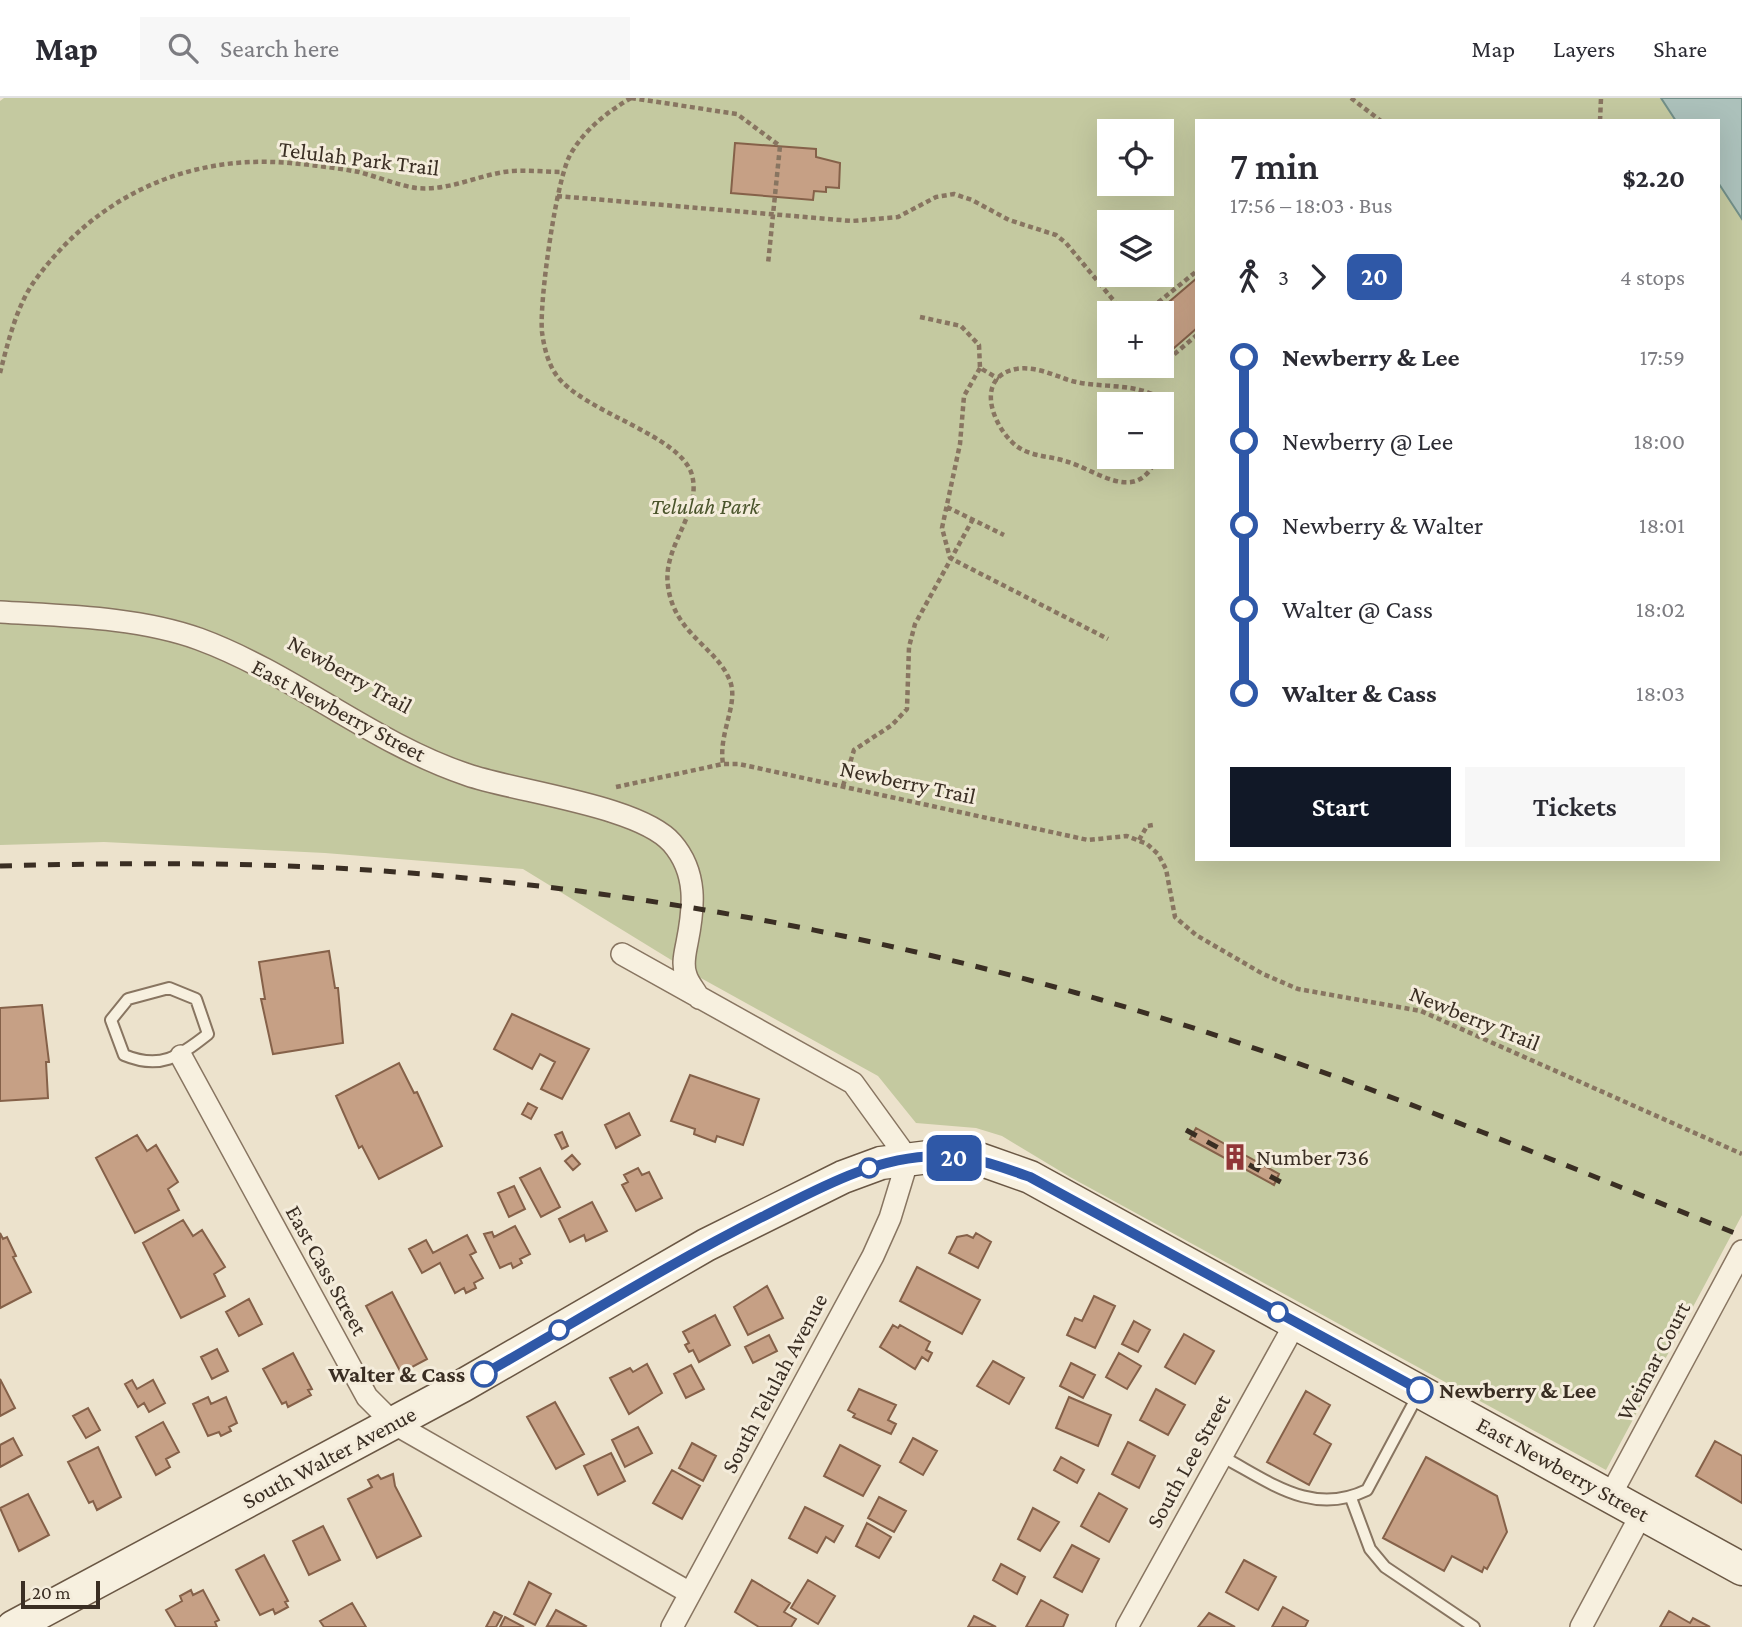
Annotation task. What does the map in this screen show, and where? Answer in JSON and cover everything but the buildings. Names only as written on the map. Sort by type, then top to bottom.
[{"type":"main road","name":"East Newberry Street","points":[[908,1159],[937,1156],[982,1160],[1030,1177],[1742,1569]]},
{"type":"main road","name":"South Walter Avenue","points":[[13,1627],[393,1423],[706,1245],[843,1177],[881,1163],[908,1159]]},
{"type":"street","name":"East Newberry Street","points":[[0,612],[139,624],[198,639],[257,665],[400,747],[432,761],[468,775],[610,812],[659,831],[682,857],[694,892],[684,959],[685,974],[699,998]]},
{"type":"street","points":[[622,954],[853,1083],[908,1159]]},
{"type":"street","name":"East Cass Street","points":[[181,1056],[367,1397],[393,1423],[690,1593]]},
{"type":"street","name":"South Telulah Avenue","points":[[672,1627],[873,1256],[890,1218],[908,1159]]},
{"type":"street","name":"Weimar Court","points":[[1610,1496],[1742,1251]]},
{"type":"street","name":"South Lee Street","points":[[1127,1627],[1296,1322]]},
{"type":"street","points":[[1581,1627],[1642,1513]]},
{"type":"lane","points":[[169,988],[196,999],[208,1034],[181,1056],[145,1064],[124,1055],[111,1020],[128,999],[169,988]]},
{"type":"lane","points":[[1221,1456],[1303,1499],[1332,1502],[1351,1497],[1367,1490],[1420,1390]]},
{"type":"lane","points":[[1351,1497],[1370,1549],[1385,1567],[1474,1627]]},
{"type":"path","points":[[723,764],[720,746],[733,690],[729,678],[681,622],[668,588],[669,554],[694,492],[691,472],[679,456],[574,393],[557,376],[547,357],[542,330],[557,196],[563,172],[583,136],[605,115],[631,98],[737,114],[780,146],[768,264]]},
{"type":"path","points":[[1351,98],[1378,119]]},
{"type":"path","points":[[1600,119],[1601,98]]},
{"type":"path","name":"Telulah Park Trail","points":[[0,373],[17,319],[35,280],[76,232],[126,194],[150,183],[241,163],[288,163],[358,172],[415,187],[442,188],[505,172],[563,172]]},
{"type":"path","points":[[557,196],[877,220],[898,217],[936,197],[954,194],[972,200],[1009,220],[1056,235],[1078,256],[1114,301]]},
{"type":"path","points":[[1160,301],[1195,273]]},
{"type":"path","points":[[920,317],[955,323],[973,335],[979,345],[980,368],[964,396],[960,444],[942,528],[950,558],[1108,639]]},
{"type":"path","points":[[1174,354],[1195,337]]},
{"type":"path","points":[[980,368],[999,379]]},
{"type":"path","points":[[1148,469],[1142,477],[1120,483],[1073,463],[1040,457],[1020,449],[1004,434],[991,412],[991,395],[999,379],[1015,369],[1027,368],[1072,382],[1150,392]]},
{"type":"path","points":[[947,507],[1004,535]]},
{"type":"path","points":[[843,786],[853,750],[892,726],[907,709],[909,647],[915,624],[973,519]]},
{"type":"path","name":"Newberry Trail","points":[[606,786],[617,788],[723,764],[758,767],[1088,840],[1115,836],[1139,840],[1158,854],[1166,869],[1175,917],[1196,935],[1263,974],[1298,989],[1421,1011],[1742,1154]]},
{"type":"path","points":[[1139,840],[1147,826],[1153,825]]},
{"type":"green space","name":"Telulah Park","points":[[4,98],[1661,98],[1675,119],[1195,119],[1195,861],[1720,861],[1720,186],[1742,219],[1742,1215],[1606,1470],[1070,1177],[1002,1136],[976,1128],[916,1123],[878,1076],[699,977],[523,869],[325,853],[104,842],[0,845],[0,101]]},
{"type":"water","points":[[1661,98],[1742,98],[1742,219],[1720,186],[1720,119],[1675,119]]},
{"type":"railway","points":[[0,866],[217,864],[433,875],[601,894],[768,921],[852,938],[934,956],[1098,999],[1262,1051],[1423,1109],[1742,1236]]},
{"type":"railway","points":[[1186,1130],[1286,1185]]},
{"type":"bus line","name":"20","points":[[484,1374],[706,1245],[843,1177],[881,1163],[937,1156],[982,1160],[1030,1177],[1420,1390]]},
{"type":"place","name":"Number 736","points":[[1235,1157]]},
{"type":"place","name":"Walter & Cass","points":[[484,1374]]},
{"type":"place","name":"Newberry & Lee","points":[[1420,1390]]}]
